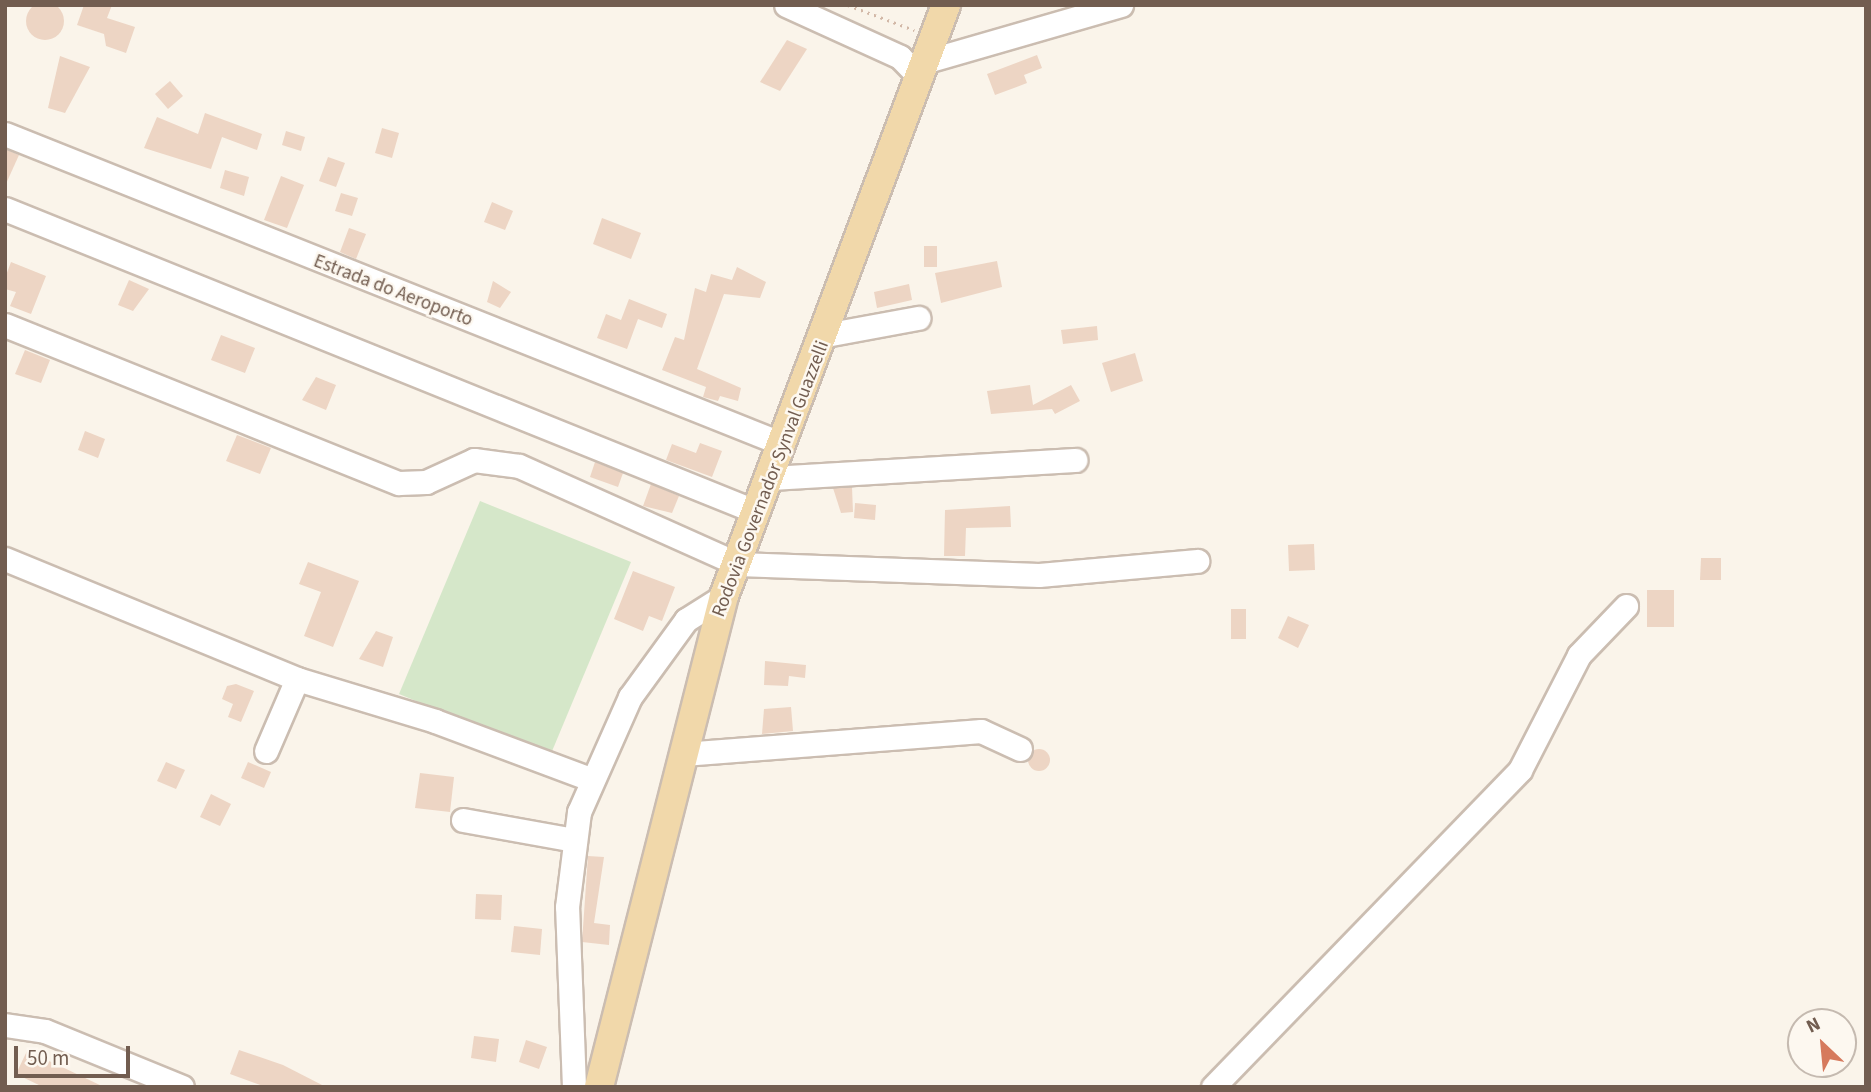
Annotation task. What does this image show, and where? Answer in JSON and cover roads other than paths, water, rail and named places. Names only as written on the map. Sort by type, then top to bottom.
[{"type":"main road","name":"Rodovia Governador Synval Guazzelli","points":[[599,1087],[724,596],[825,335],[927,59],[951,7]]},
{"type":"street","points":[[786,5],[900,57],[927,59],[1121,5]]},
{"type":"street","name":"Estrada do Aeroporto","points":[[5,134],[783,444]]},
{"type":"street","points":[[5,209],[757,512]]},
{"type":"street","points":[[825,335],[918,318]]},
{"type":"street","points":[[5,325],[399,484],[426,482],[474,460],[519,466],[738,564],[1039,575],[1197,561]]},
{"type":"street","points":[[770,478],[1075,460]]},
{"type":"street","points":[[5,559],[297,679],[435,721],[590,779]]},
{"type":"street","points":[[574,1087],[567,907],[574,840],[590,779],[630,697],[659,653],[701,605],[724,596]]},
{"type":"street","points":[[1213,1087],[1520,769],[1579,655],[1626,606]]},
{"type":"street","points":[[266,751],[297,679]]},
{"type":"street","points":[[683,754],[981,731],[1020,748]]},
{"type":"street","points":[[463,820],[574,840]]},
{"type":"street","points":[[5,1025],[45,1031],[181,1087]]}]
